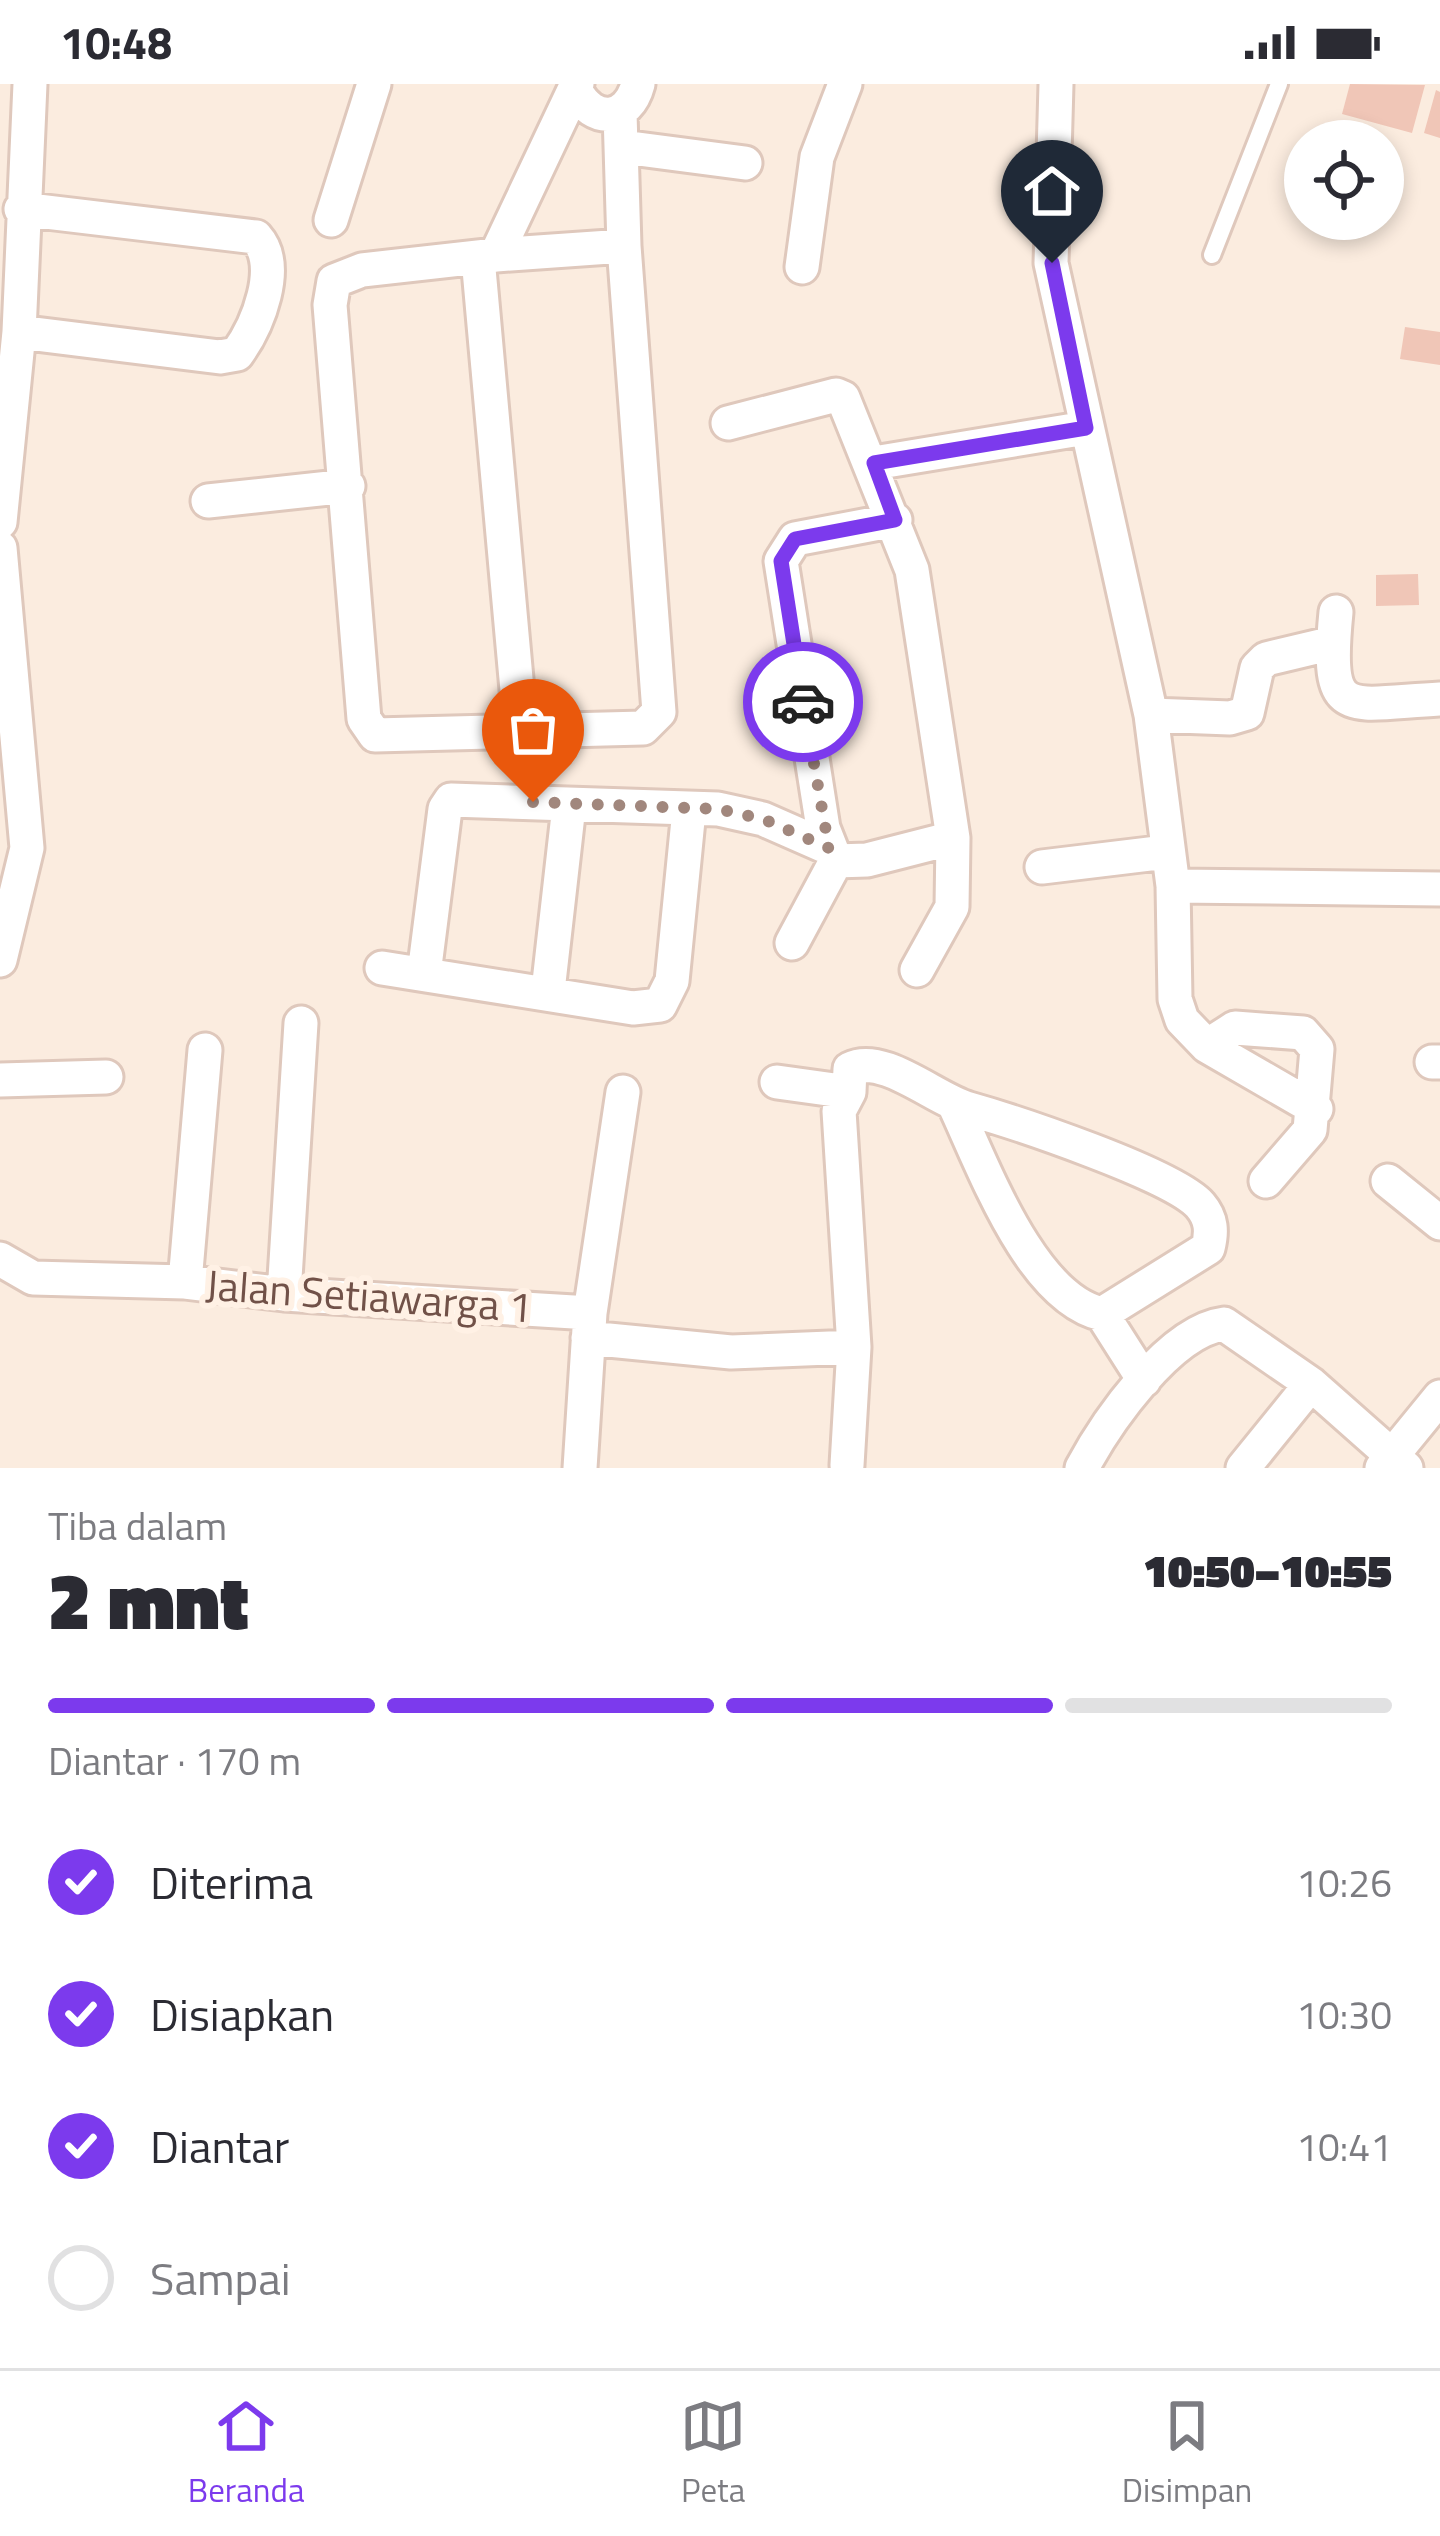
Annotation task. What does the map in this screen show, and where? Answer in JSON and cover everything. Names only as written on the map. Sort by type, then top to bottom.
[{"type":"street","points":[[0,522],[5,416],[19,332],[21,208],[12,123],[30,84]]},
{"type":"street","points":[[331,220],[374,84]]},
{"type":"street","points":[[802,267],[817,157],[845,84]]},
{"type":"street","points":[[1056,84],[1052,263],[1151,716],[1173,886],[1175,999],[1182,1020],[1208,1046],[1316,1109]]},
{"type":"street","points":[[576,87],[584,107],[601,116],[631,103]]},
{"type":"street","points":[[521,734],[487,257],[576,87]]},
{"type":"street","points":[[631,103],[745,163]]},
{"type":"street","points":[[623,246],[362,270],[334,281],[330,305],[367,727],[389,737],[643,728],[659,712],[623,246],[631,103]]},
{"type":"street","points":[[19,332],[220,358],[237,354],[250,337],[270,266],[268,250],[256,237],[21,208]]},
{"type":"street","points":[[728,424],[836,394],[843,398],[895,520],[912,570],[953,838],[952,907],[917,970]]},
{"type":"street","points":[[874,463],[1086,428]]},
{"type":"street","points":[[208,501],[348,486]]},
{"type":"street","points":[[792,943],[832,855],[781,561],[795,539],[895,520]]},
{"type":"street","points":[[0,548],[27,848],[9,900],[0,960]]},
{"type":"street","points":[[1151,716],[1230,718],[1247,713],[1257,668],[1266,659],[1335,628],[1331,679],[1342,696],[1357,703],[1440,699]]},
{"type":"street","points":[[424,974],[445,809],[451,800],[718,809],[763,819],[832,855],[867,860],[953,838]]},
{"type":"street","points":[[548,992],[569,806]]},
{"type":"street","points":[[382,968],[633,1008],[660,1005],[672,981],[689,810]]},
{"type":"street","points":[[1042,867],[1166,852]]},
{"type":"street","points":[[1173,886],[1440,889]]},
{"type":"street","points":[[284,1294],[301,1023]]},
{"type":"street","points":[[1208,1046],[1235,1028],[1303,1033],[1317,1049],[1316,1109],[1300,1146],[1266,1181]]},
{"type":"street","points":[[185,1282],[205,1050]]},
{"type":"street","points":[[847,1465],[854,1347],[839,1111],[849,1092],[850,1069],[862,1064],[955,1106],[1094,1153],[1185,1192],[1200,1205],[1212,1233],[1208,1248],[1102,1314],[1078,1309],[1054,1287],[1001,1203],[955,1106]]},
{"type":"street","points":[[0,1080],[106,1077]]},
{"type":"street","points":[[777,1082],[849,1092]]},
{"type":"street","points":[[623,1092],[589,1326],[731,1352],[854,1347]]},
{"type":"street","points":[[1388,1181],[1440,1223]]},
{"type":"street","name":"Jalan Setiawarga 1","points":[[0,1259],[33,1278],[185,1282],[589,1326],[580,1468]]},
{"type":"street","points":[[1102,1314],[1144,1380]]},
{"type":"street","points":[[1082,1468],[1104,1427],[1144,1380],[1200,1331],[1223,1324],[1310,1384],[1393,1464],[1440,1397]]},
{"type":"street","points":[[1243,1468],[1310,1384]]},
{"type":"lane","points":[[1212,255],[1279,84]]},
{"type":"building","points":[[1350,84],[1425,85],[1412,133],[1404,131],[1404,120],[1364,120],[1342,114]]},
{"type":"building","points":[[1436,90],[1440,92],[1440,138],[1424,133]]},
{"type":"building","points":[[1405,327],[1440,332],[1440,365],[1400,359]]},
{"type":"building","points":[[1418,574],[1419,605],[1376,606],[1376,575]]},
{"type":"way so far","points":[[533,802],[718,809],[763,819],[829,848],[803,702]]},
{"type":"route","points":[[803,702],[781,561],[795,539],[895,520],[874,463],[1086,428],[1052,263]]}]
